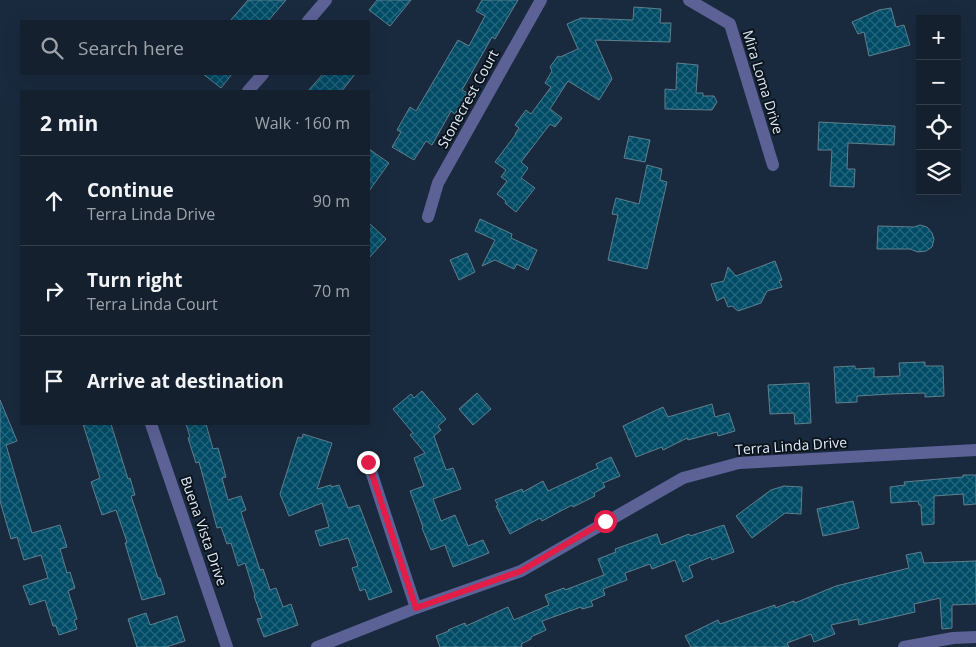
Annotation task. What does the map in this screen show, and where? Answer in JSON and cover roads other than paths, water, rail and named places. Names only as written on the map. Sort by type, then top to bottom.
[{"type":"street","points":[[309,20],[326,0]]},
{"type":"street","name":"Stonecrest Court","points":[[428,217],[438,183],[541,0]]},
{"type":"street","name":"Mira Loma Drive","points":[[689,0],[730,24],[772,165]]},
{"type":"street","points":[[249,90],[261,75]]},
{"type":"street","name":"Buena Vista Drive","points":[[151,425],[227,647]]},
{"type":"street","name":"Terra Linda Drive","points":[[317,647],[416,608],[521,571],[683,478],[739,463],[976,450]]},
{"type":"street","points":[[368,462],[416,608]]},
{"type":"street","points":[[904,647],[953,638],[976,637]]}]
